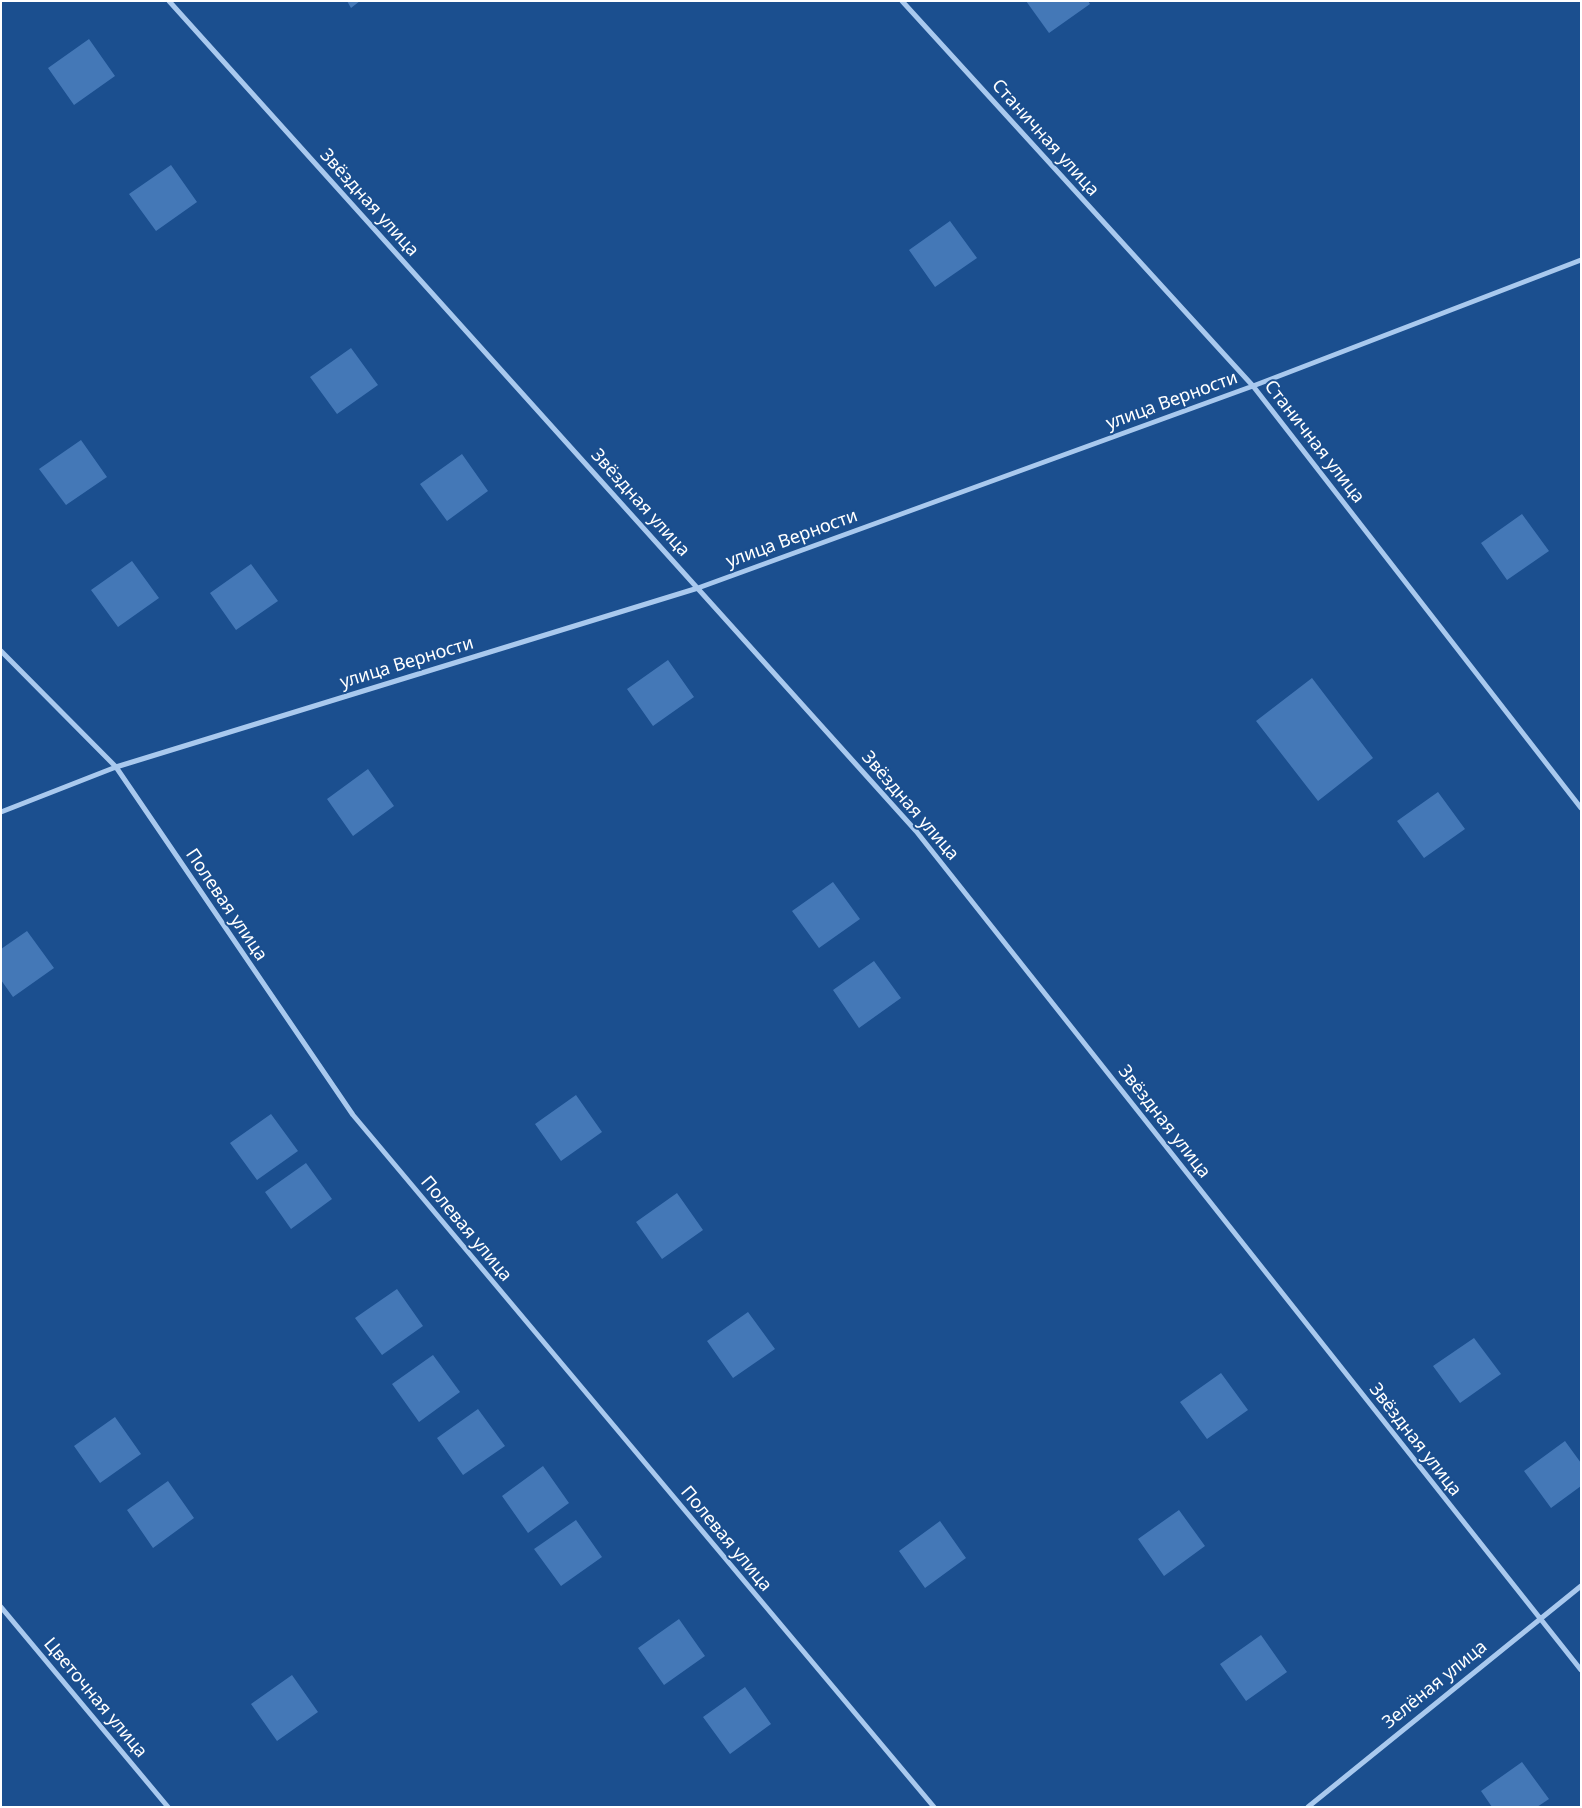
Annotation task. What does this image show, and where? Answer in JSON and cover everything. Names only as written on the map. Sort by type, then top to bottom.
[{"type":"street","name":"Звёздная улица","points":[[170,1],[916,831],[1581,1670]]},
{"type":"street","name":"Станичная улица","points":[[902,1],[1253,386],[1581,808]]},
{"type":"street","name":"улица Верности","points":[[1,812],[116,767],[698,588],[1253,386],[1581,260]]},
{"type":"street","name":"Полевая улица","points":[[1,651],[116,767],[353,1115],[934,1807]]},
{"type":"street","name":"Зелёная улица","points":[[1308,1807],[1539,1618],[1581,1586]]},
{"type":"street","name":"Цветочная улица","points":[[1,1607],[168,1807]]},
{"type":"building","points":[[347,1],[360,1],[351,8]]},
{"type":"building","points":[[1026,1],[1088,1],[1090,4],[1049,33]]},
{"type":"building","points":[[89,39],[115,76],[74,105],[48,68]]},
{"type":"building","points":[[171,165],[197,202],[156,231],[129,194]]},
{"type":"building","points":[[950,221],[977,258],[935,287],[909,250]]},
{"type":"building","points":[[351,348],[378,385],[337,414],[310,377]]},
{"type":"building","points":[[81,440],[107,477],[66,505],[39,469]]},
{"type":"building","points":[[462,454],[488,491],[447,521],[420,484]]},
{"type":"building","points":[[1522,514],[1549,551],[1507,580],[1481,543]]},
{"type":"building","points":[[132,561],[159,598],[118,627],[91,590]]},
{"type":"building","points":[[251,564],[278,601],[236,630],[210,593]]},
{"type":"building","points":[[668,660],[694,697],[653,726],[627,689]]},
{"type":"building","points":[[1312,678],[1373,758],[1318,801],[1256,721]]},
{"type":"building","points":[[368,769],[394,806],[353,836],[327,799]]},
{"type":"building","points":[[1438,792],[1465,829],[1424,858],[1397,821]]},
{"type":"building","points":[[833,882],[860,919],[819,948],[792,911]]},
{"type":"building","points":[[27,931],[54,968],[13,997],[1,980],[1,949]]},
{"type":"building","points":[[874,961],[901,998],[859,1028],[833,990]]},
{"type":"building","points":[[576,1095],[602,1132],[561,1161],[535,1124]]},
{"type":"building","points":[[271,1114],[298,1151],[257,1180],[230,1143]]},
{"type":"building","points":[[306,1163],[332,1199],[291,1229],[265,1192]]},
{"type":"building","points":[[677,1193],[703,1230],[662,1259],[636,1222]]},
{"type":"building","points":[[397,1289],[423,1326],[382,1355],[355,1318]]},
{"type":"building","points":[[748,1312],[775,1349],[733,1378],[707,1341]]},
{"type":"building","points":[[1474,1338],[1501,1374],[1460,1403],[1433,1366]]},
{"type":"building","points":[[433,1355],[460,1392],[419,1422],[392,1384]]},
{"type":"building","points":[[1221,1373],[1248,1410],[1207,1439],[1180,1402]]},
{"type":"building","points":[[478,1409],[505,1446],[463,1475],[437,1438]]},
{"type":"building","points":[[115,1417],[141,1454],[100,1483],[74,1446]]},
{"type":"building","points":[[1565,1441],[1581,1463],[1581,1486],[1551,1508],[1524,1471]]},
{"type":"building","points":[[543,1466],[569,1503],[528,1533],[502,1496]]},
{"type":"building","points":[[168,1481],[194,1518],[153,1548],[127,1510]]},
{"type":"building","points":[[1179,1510],[1205,1546],[1164,1576],[1138,1539]]},
{"type":"building","points":[[576,1520],[602,1557],[561,1586],[534,1549]]},
{"type":"building","points":[[940,1521],[966,1558],[925,1588],[899,1551]]},
{"type":"building","points":[[679,1619],[705,1656],[664,1685],[638,1648]]},
{"type":"building","points":[[1261,1635],[1287,1672],[1246,1701],[1220,1664]]},
{"type":"building","points":[[292,1675],[318,1712],[277,1741],[251,1704]]},
{"type":"building","points":[[745,1687],[771,1724],[730,1754],[703,1717]]},
{"type":"building","points":[[1522,1762],[1549,1799],[1537,1807],[1492,1807],[1481,1791]]}]
